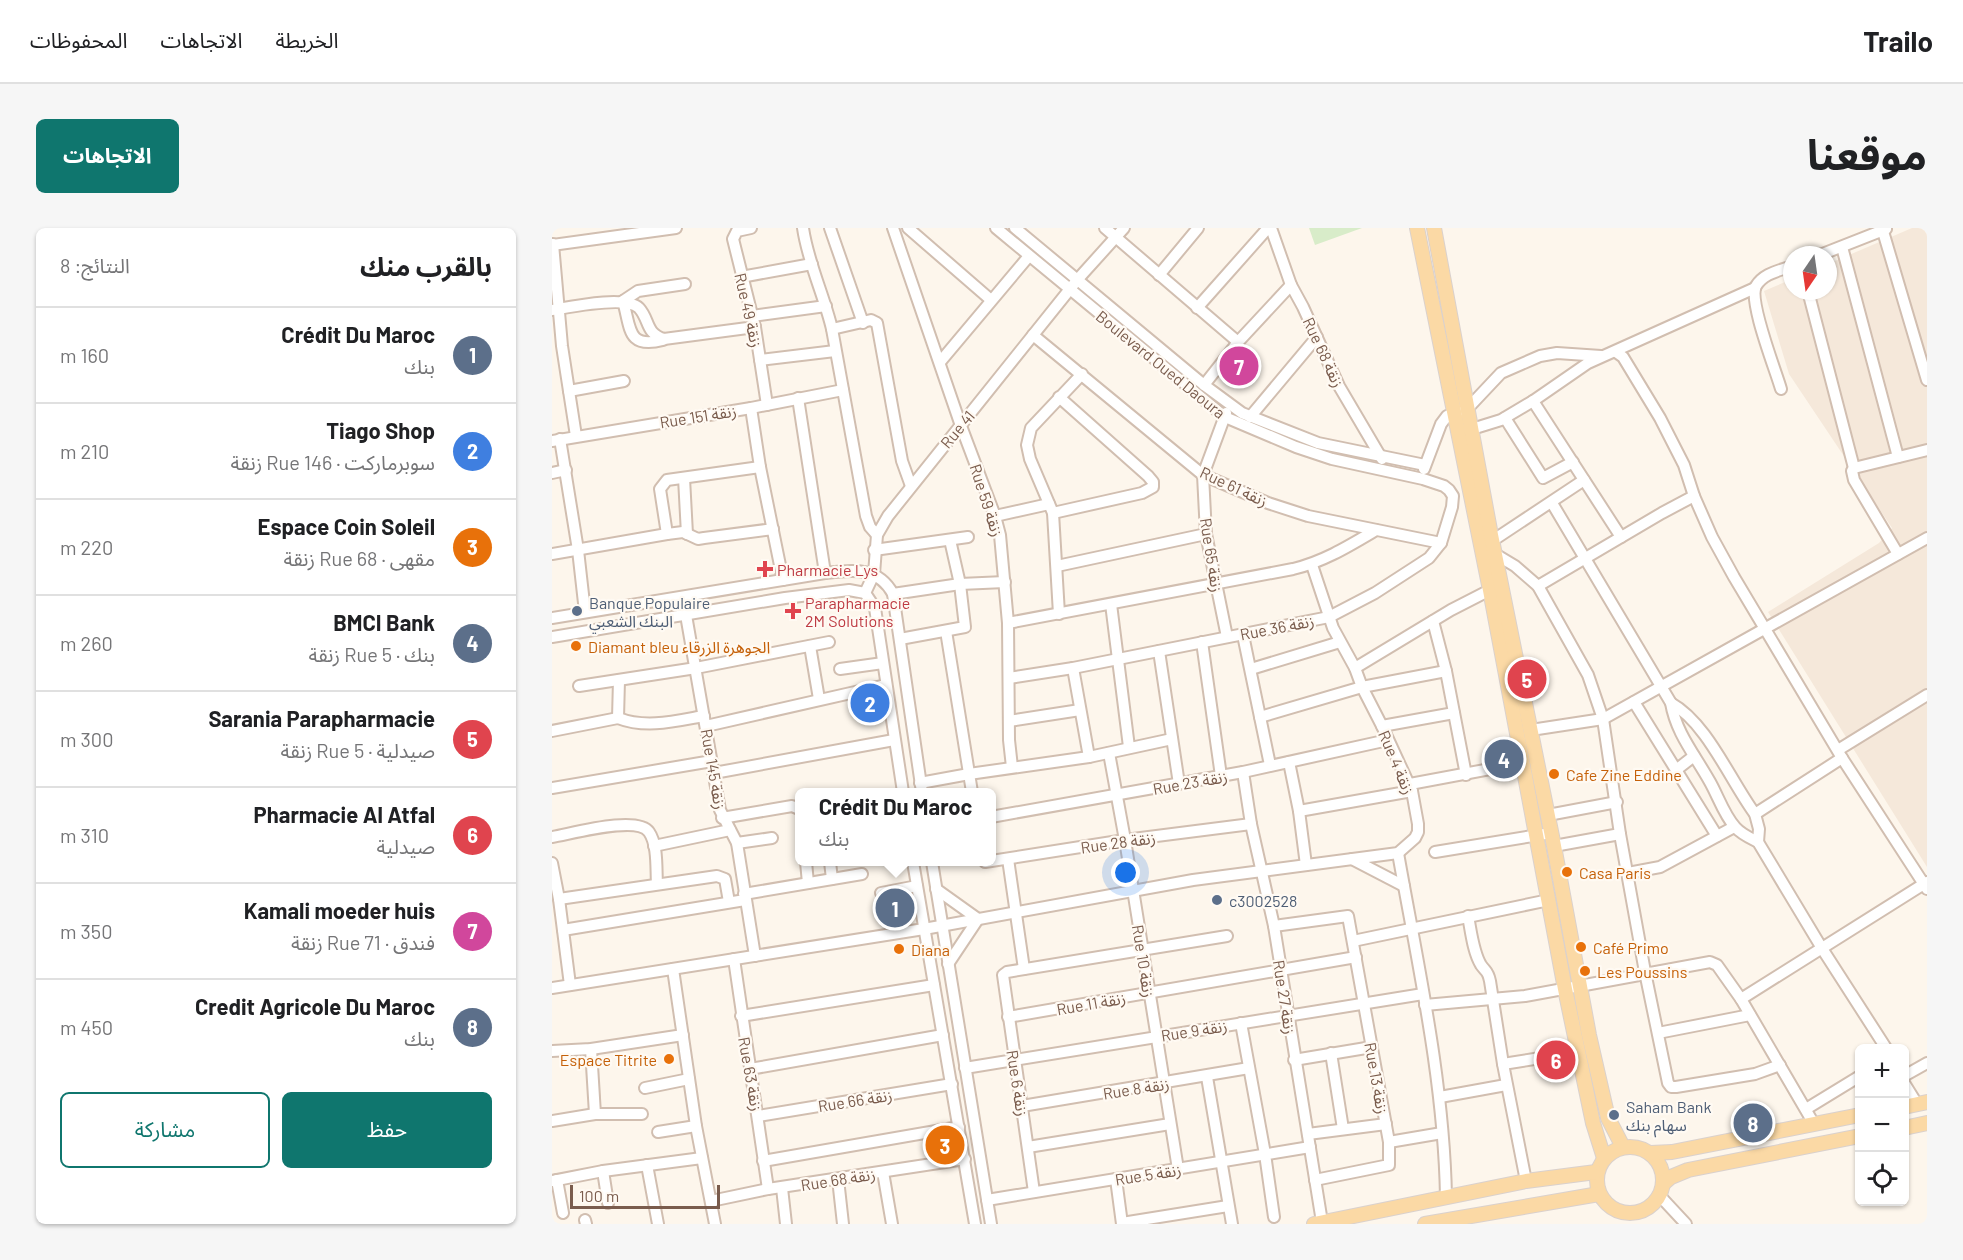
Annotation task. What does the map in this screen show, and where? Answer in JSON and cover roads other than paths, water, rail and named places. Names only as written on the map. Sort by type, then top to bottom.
[{"type":"main road","points":[[1417,228],[1490,590],[1564,988],[1593,1123],[1604,1158]]},
{"type":"main road","points":[[1434,228],[1580,985],[1608,1118],[1623,1147]]},
{"type":"main road","points":[[1855,1116],[1672,1152],[1651,1153],[1642,1149],[1623,1147],[1609,1153],[1596,1172],[1599,1194],[1605,1203],[1627,1219],[1644,1209],[1679,1172],[1855,1137]]},
{"type":"main road","points":[[1909,1127],[1927,1123]]},
{"type":"main road","points":[[1651,1153],[1661,1166],[1661,1189]]},
{"type":"main road","points":[[1318,1223],[1526,1181],[1596,1172]]},
{"type":"main road","points":[[1425,1224],[1468,1220],[1599,1194]]},
{"type":"main road","points":[[1644,1209],[1648,1224]]},
{"type":"street","points":[[576,436],[569,391],[557,346],[553,244],[630,231],[676,228]]},
{"type":"street","name":"Rue 49 زنقة","points":[[751,228],[737,231],[733,239],[754,322],[767,405]]},
{"type":"street","points":[[804,228],[812,264],[832,329],[866,516],[877,536]]},
{"type":"street","points":[[830,228],[863,323]]},
{"type":"street","name":"Rue 59 زنقة","points":[[893,228],[1000,535],[1008,622],[1012,767]]},
{"type":"street","points":[[908,228],[991,300]]},
{"type":"street","name":"Boulevard Oued Daoura","points":[[996,228],[1225,417],[1296,447],[1332,459],[1423,479]]},
{"type":"street","name":"Boulevard Oued Daoura","points":[[1015,228],[1204,385],[1228,404],[1250,417],[1318,443],[1425,465]]},
{"type":"street","points":[[1105,228],[1238,342]]},
{"type":"street","name":"Rue 41","points":[[865,593],[874,574],[874,550],[877,536],[888,516],[1078,279],[1124,228]]},
{"type":"street","points":[[1159,275],[1198,228]]},
{"type":"street","points":[[1197,308],[1269,228]]},
{"type":"street","name":"Rue 68 زنقة","points":[[1269,228],[1291,285],[1339,386],[1361,426],[1382,457],[1384,471]]},
{"type":"street","points":[[1837,249],[1885,229],[1927,380]]},
{"type":"street","points":[[1842,247],[1898,457]]},
{"type":"street","points":[[940,363],[1029,256]]},
{"type":"street","points":[[741,277],[812,264]]},
{"type":"street","points":[[1472,429],[1505,418],[1563,379],[1603,356],[1755,288],[1764,276],[1783,269]]},
{"type":"street","points":[[556,309],[624,301],[638,291],[685,284]]},
{"type":"street","points":[[1204,385],[1238,342],[1291,285]]},
{"type":"street","points":[[1755,288],[1755,307],[1781,389]]},
{"type":"street","points":[[1810,300],[1854,468],[1852,471],[1854,480],[1898,554]]},
{"type":"street","points":[[624,301],[633,334],[637,340],[648,343],[826,306]]},
{"type":"street","points":[[624,301],[640,309],[650,331],[656,337],[664,339]]},
{"type":"street","points":[[832,329],[871,320],[877,323],[902,461],[911,486]]},
{"type":"street","name":"Rue 61 زنقة","points":[[1033,335],[1203,475],[1268,503],[1308,516],[1441,543]]},
{"type":"street","points":[[1250,417],[1317,337]]},
{"type":"street","points":[[760,360],[835,351]]},
{"type":"street","points":[[1616,352],[1623,357],[1660,418],[1684,465],[1694,496],[1717,547],[1840,754],[1926,885],[1741,999]]},
{"type":"street","points":[[1423,479],[1425,465],[1441,424],[1447,416],[1468,408],[1501,373],[1540,356],[1557,353],[1603,356]]},
{"type":"street","points":[[1059,614],[1051,508],[1030,459],[1028,437],[1031,428],[1082,374]]},
{"type":"street","points":[[569,391],[624,381]]},
{"type":"street","name":"Rue 151 زنقة","points":[[556,440],[751,408],[843,390]]},
{"type":"street","points":[[995,516],[1142,493],[1153,487],[1153,482],[1148,476],[1059,397]]},
{"type":"street","points":[[798,399],[825,573]]},
{"type":"street","points":[[1533,400],[1621,537]]},
{"type":"street","name":"Rue 65 زنقة","points":[[1227,637],[1206,534],[1203,475],[1228,404]]},
{"type":"street","points":[[751,408],[783,580]]},
{"type":"street","points":[[1505,418],[1543,478],[1573,462]]},
{"type":"street","points":[[556,440],[566,470],[585,612]]},
{"type":"street","points":[[1854,468],[1927,450]]},
{"type":"street","points":[[667,534],[660,489],[667,480],[760,466]]},
{"type":"street","points":[[552,473],[566,470]]},
{"type":"street","points":[[684,478],[687,534]]},
{"type":"street","name":"Rue 36 زنقة","points":[[1009,678],[1072,668],[1329,617],[1365,598],[1429,558],[1441,543],[1453,496],[1444,486],[1423,479]]},
{"type":"street","points":[[1584,480],[1494,547],[1538,586],[1588,675],[1603,719],[1620,834],[1645,972],[1671,1087],[1755,1074],[1780,1065]]},
{"type":"street","points":[[1538,586],[1694,496]]},
{"type":"street","points":[[1552,503],[1671,703],[1674,719],[1734,826],[1744,835],[1758,842],[1822,950],[1883,1044]]},
{"type":"street","points":[[552,554],[682,532],[704,538],[773,529]]},
{"type":"street","points":[[1008,622],[1312,565],[1376,530]]},
{"type":"street","points":[[1057,566],[1206,534]]},
{"type":"street","points":[[874,550],[968,537]]},
{"type":"street","points":[[1530,730],[1603,719],[1927,537]]},
{"type":"street","points":[[900,639],[965,627],[960,584],[950,540]]},
{"type":"street","name":"Rue 4 زنقة","points":[[1312,565],[1340,642],[1355,668],[1411,787],[1418,832],[1415,838],[1398,853]]},
{"type":"street","points":[[552,618],[825,573],[849,570],[874,574],[883,579],[893,594],[921,788],[969,774],[1089,757],[1172,739]]},
{"type":"street","points":[[893,594],[960,584],[1005,582]]},
{"type":"street","points":[[552,637],[849,590],[865,593],[875,608],[902,788]]},
{"type":"street","points":[[1355,668],[1490,590]]},
{"type":"street","points":[[1111,604],[1129,747]]},
{"type":"street","name":"Rue 145 زنقة","points":[[686,615],[722,818],[737,843],[755,956]]},
{"type":"street","points":[[1433,621],[1446,671],[1466,775]]},
{"type":"street","points":[[946,631],[971,788]]},
{"type":"street","points":[[1243,635],[1270,765]]},
{"type":"street","points":[[579,686],[696,668],[829,642]]},
{"type":"street","points":[[1202,642],[1221,776]]},
{"type":"street","points":[[1251,669],[1340,642]]},
{"type":"street","points":[[810,646],[819,699]]},
{"type":"street","points":[[1159,651],[1179,784]]},
{"type":"street","points":[[840,669],[883,663]]},
{"type":"street","points":[[1072,668],[1089,757]]},
{"type":"street","points":[[1260,717],[1362,687],[1446,671]]},
{"type":"street","points":[[618,718],[619,681]]},
{"type":"street","points":[[552,731],[618,718],[640,724],[705,721],[886,685]]},
{"type":"street","points":[[1755,814],[1927,695]]},
{"type":"street","points":[[1634,702],[1717,836]]},
{"type":"street","points":[[1671,703],[1684,710],[1698,725],[1755,814],[1759,829],[1758,842]]},
{"type":"street","points":[[1009,722],[1080,710]]},
{"type":"street","points":[[1382,726],[1454,713]]},
{"type":"street","points":[[714,773],[894,740]]},
{"type":"street","name":"Rue 23 زنقة","points":[[996,816],[1243,772],[1388,740]]},
{"type":"street","name":"Rue 10 زنقة","points":[[1109,753],[1178,1169]]},
{"type":"street","points":[[1676,770],[1694,756]]},
{"type":"street","points":[[552,788],[712,761]]},
{"type":"street","points":[[1289,762],[1299,811],[1306,865]]},
{"type":"street","points":[[1299,811],[1522,763]]},
{"type":"street","name":"Rue 27 زنقة","points":[[1243,772],[1251,824],[1274,926],[1315,1180],[1318,1223]]},
{"type":"street","points":[[1548,815],[1617,802]]},
{"type":"street","points":[[722,818],[795,807]]},
{"type":"street","points":[[552,837],[623,824],[642,827],[649,832],[654,846],[657,884]]},
{"type":"street","name":"Rue 28 زنقة","points":[[996,861],[1125,840],[1251,824]]},
{"type":"street","points":[[1628,873],[1660,867],[1734,826]]},
{"type":"street","points":[[654,846],[730,831]]},
{"type":"street","points":[[1435,852],[1535,835],[1552,839],[1620,834]]},
{"type":"street","points":[[737,843],[772,838]]},
{"type":"street","points":[[552,988],[924,929],[1133,890],[1398,853],[1440,1097],[1446,1164],[1453,1196]]},
{"type":"street","points":[[1008,859],[1024,969],[1227,936]]},
{"type":"street","points":[[1352,859],[1404,886]]},
{"type":"street","points":[[552,863],[570,985]]},
{"type":"street","points":[[806,866],[808,883]]},
{"type":"street","points":[[831,866],[832,879]]},
{"type":"street","points":[[914,866],[975,1224]]},
{"type":"street","points":[[933,866],[991,1224]]},
{"type":"street","points":[[563,930],[729,902],[808,883],[862,874]]},
{"type":"street","points":[[559,899],[722,876],[725,879],[729,902]]},
{"type":"street","points":[[881,893],[917,886]]},
{"type":"street","points":[[936,889],[978,919]]},
{"type":"street","points":[[1353,940],[1549,900]]},
{"type":"street","name":"Rue 13 زنقة","points":[[1274,926],[1348,916],[1389,1142],[1389,1165],[1315,1180]]},
{"type":"street","points":[[1467,916],[1476,952],[1481,965],[1488,972],[1506,1085],[1526,1181]]},
{"type":"street","points":[[948,964],[978,919]]},
{"type":"street","name":"Rue 11 زنقة","points":[[1008,1017],[1356,957]]},
{"type":"street","name":"Rue 63 زنقة","points":[[734,959],[768,1190]]},
{"type":"street","points":[[1425,1005],[1525,996],[1645,972],[1710,962],[1717,965],[1741,999],[1814,1124]]},
{"type":"street","points":[[673,969],[696,1126],[715,1224]]},
{"type":"street","name":"Rue 6 زنقة","points":[[1024,969],[1003,975],[1034,1192]]},
{"type":"street","points":[[741,1016],[934,985]]},
{"type":"street","name":"Rue 9 زنقة","points":[[965,1068],[1423,994]]},
{"type":"street","points":[[1658,1033],[1750,1015]]},
{"type":"street","points":[[1241,1023],[1274,1217]]},
{"type":"street","points":[[552,1051],[591,1049],[683,1035]]},
{"type":"street","points":[[750,1069],[943,1035]]},
{"type":"street","points":[[1294,1060],[1372,1047]]},
{"type":"street","points":[[591,1049],[595,1114]]},
{"type":"street","points":[[1503,1064],[1578,1052]]},
{"type":"street","points":[[1331,1053],[1343,1129]]},
{"type":"street","points":[[1909,1074],[1927,1063]]},
{"type":"street","name":"Rue 8 زنقة","points":[[1022,1106],[1207,1077],[1250,1068]]},
{"type":"street","points":[[1207,1077],[1232,1224]]},
{"type":"street","points":[[645,1088],[689,1079]]},
{"type":"street","points":[[1806,1109],[1855,1079]]},
{"type":"street","name":"Rue 66 زنقة","points":[[758,1116],[952,1084]]},
{"type":"street","points":[[1440,1097],[1506,1085]]},
{"type":"street","points":[[1909,1091],[1916,1104]]},
{"type":"street","points":[[552,1121],[595,1114],[642,1114]]},
{"type":"street","points":[[1028,1147],[1170,1124]]},
{"type":"street","points":[[1308,1134],[1386,1124]]},
{"type":"street","points":[[658,1132],[696,1126]]},
{"type":"street","points":[[763,1161],[959,1127]]},
{"type":"street","points":[[1389,1142],[1442,1133]]},
{"type":"street","name":"Rue 5 زنقة","points":[[987,1200],[1310,1147]]},
{"type":"street","points":[[563,1213],[554,1181],[702,1158]]},
{"type":"street","name":"Rue 68 زنقة","points":[[711,1201],[965,1159]]},
{"type":"street","points":[[647,1166],[658,1224]]},
{"type":"street","points":[[603,1172],[608,1203]]},
{"type":"street","points":[[883,1172],[892,1224]]},
{"type":"street","points":[[838,1179],[843,1224]]},
{"type":"street","points":[[1116,1179],[1122,1224],[1228,1206]]},
{"type":"street","points":[[782,1188],[786,1224]]},
{"type":"street","points":[[1661,1189],[1686,1224]]},
{"type":"place","name":"Kamali moeder huis","points":[[1239,366]]},
{"type":"place","name":"Pharmacie Lys","points":[[765,569]]},
{"type":"place","name":"Banque Populaire البنك الشعبي","points":[[577,611]]},
{"type":"place","name":"Parapharmacie 2M Solutions","points":[[793,611]]},
{"type":"place","name":"Diamant bleu الجوهرة الزرقاء","points":[[576,646]]},
{"type":"place","name":"Sarania Parapharmacie","points":[[1527,679]]},
{"type":"place","name":"Tiago Shop","points":[[870,703]]},
{"type":"place","name":"BMCI Bank","points":[[1504,759]]},
{"type":"place","name":"Cafe Zine Eddine","points":[[1554,774]]},
{"type":"place","name":"Casa Paris","points":[[1567,872]]},
{"type":"place","name":"c3002528","points":[[1217,900]]},
{"type":"place","name":"Crédit Du Maroc","points":[[895,908]]},
{"type":"place","name":"Café Primo","points":[[1581,947]]},
{"type":"place","name":"Diana","points":[[899,949]]},
{"type":"place","name":"Les Poussins","points":[[1585,971]]},
{"type":"place","name":"Espace Titrite","points":[[669,1059]]},
{"type":"place","name":"Pharmacie Al Atfal","points":[[1556,1060]]},
{"type":"place","name":"Saham Bank سهام بنك","points":[[1614,1115]]},
{"type":"place","name":"Credit Agricole Du Maroc","points":[[1753,1123]]},
{"type":"place","name":"Espace Coin Soleil","points":[[945,1145]]}]
